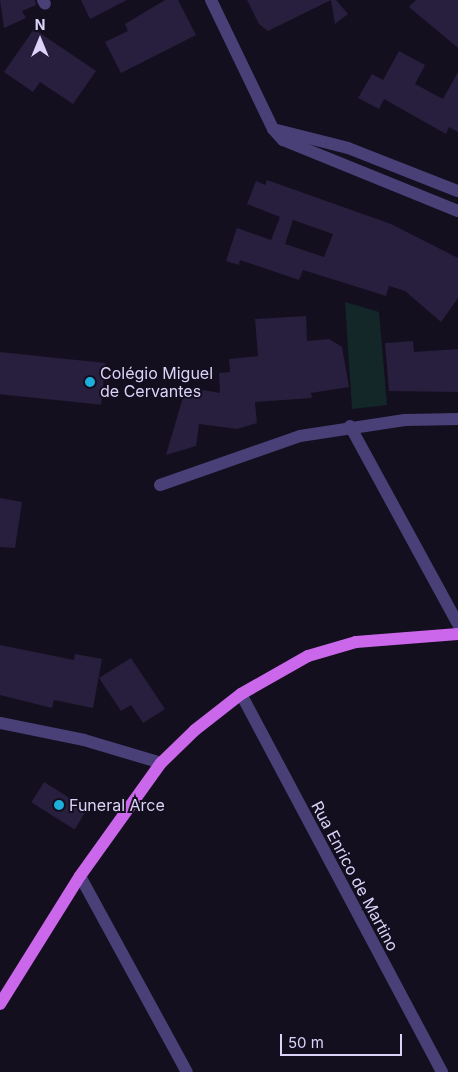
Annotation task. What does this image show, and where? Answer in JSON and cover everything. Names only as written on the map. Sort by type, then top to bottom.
[{"type":"main road","points":[[0,1004],[80,876],[161,764],[240,694],[308,656],[356,642],[458,634]]},
{"type":"street","points":[[211,0],[273,129],[295,147],[458,211]]},
{"type":"street","points":[[273,129],[348,148],[458,191]]},
{"type":"street","points":[[160,485],[300,436],[350,426],[458,419]]},
{"type":"street","points":[[350,426],[458,624]]},
{"type":"street","name":"Rua Enrico de Martino","points":[[240,694],[442,1072]]},
{"type":"street","points":[[0,723],[102,745],[161,764]]},
{"type":"street","points":[[80,876],[187,1072]]},
{"type":"green space","points":[[345,302],[379,312],[387,405],[352,409]]},
{"type":"building","points":[[0,0],[35,0],[36,5],[22,11],[26,18],[4,28]]},
{"type":"building","points":[[81,0],[127,0],[90,19]]},
{"type":"building","points":[[165,0],[178,0],[196,35],[121,73],[105,42],[128,31],[125,24]]},
{"type":"building","points":[[247,0],[331,0],[268,31],[259,24]]},
{"type":"building","points":[[331,0],[336,0],[348,14],[335,24]]},
{"type":"building","points":[[416,0],[458,0],[458,48],[409,7]]},
{"type":"building","points":[[34,29],[96,71],[73,104],[40,82],[33,92],[4,72]]},
{"type":"building","points":[[399,51],[425,65],[415,84],[443,99],[458,72],[458,132],[449,127],[446,134],[384,99],[379,109],[358,98],[372,74],[383,80]]},
{"type":"building","points":[[267,180],[391,224],[458,258],[458,298],[441,322],[405,291],[389,286],[386,296],[303,270],[299,280],[240,260],[239,265],[226,261],[237,228],[271,240],[280,217],[247,204],[256,181],[265,185]],"holes":[[[293,220],[333,234],[324,257],[285,244]]]},
{"type":"building","points":[[306,316],[307,341],[329,339],[342,347],[349,387],[311,393],[312,398],[255,402],[257,423],[237,429],[199,424],[196,446],[166,455],[186,387],[220,393],[219,373],[230,372],[229,359],[258,356],[255,319]]},
{"type":"building","points":[[413,341],[414,352],[458,349],[458,392],[389,391],[385,343]]},
{"type":"building","points":[[0,352],[105,363],[101,405],[0,394]]},
{"type":"building","points":[[0,498],[22,502],[15,548],[0,547]]},
{"type":"building","points":[[0,645],[74,660],[75,654],[102,659],[93,708],[54,700],[52,708],[0,695]]},
{"type":"building","points":[[131,658],[165,709],[143,723],[131,705],[121,711],[99,678]]},
{"type":"building","name":"Funeral Arce","points":[[44,782],[87,809],[75,829],[31,802]]},
{"type":"place","name":"Colégio Miguel de Cervantes","points":[[90,382]]},
{"type":"place","name":"Funeral Arce","points":[[59,805]]}]
